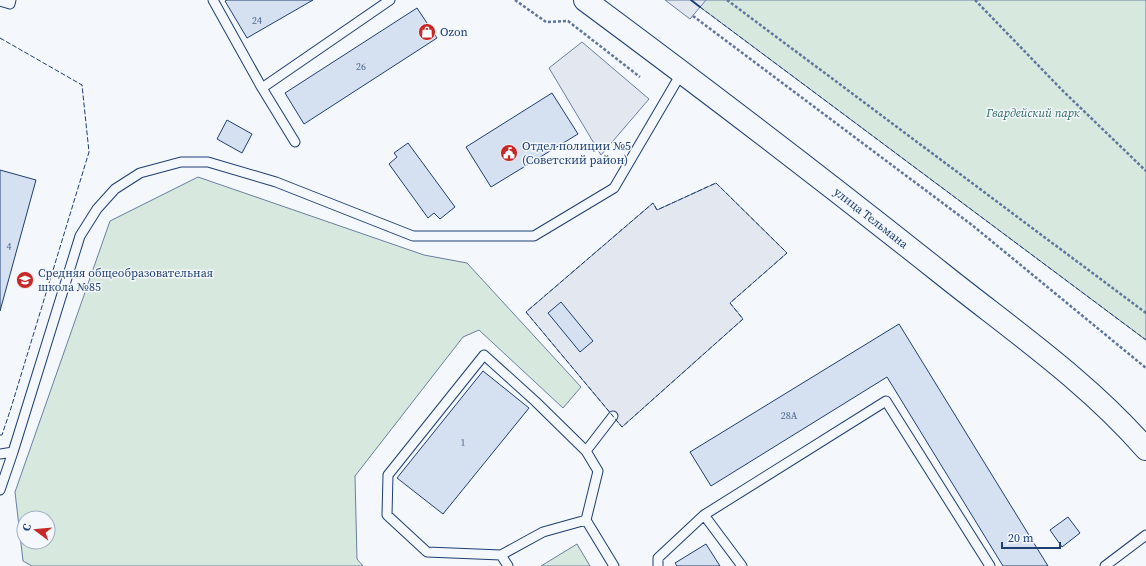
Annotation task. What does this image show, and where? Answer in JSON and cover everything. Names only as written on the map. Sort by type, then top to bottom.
[{"type":"main road","name":"улица Тельмана","points":[[585,0],[793,156],[1064,370],[1108,408],[1146,449]]},
{"type":"lane","points":[[0,1],[10,4],[11,0]]},
{"type":"lane","points":[[213,0],[262,88],[295,142]]},
{"type":"lane","points":[[262,88],[390,0]]},
{"type":"lane","points":[[0,490],[80,236],[97,209],[114,189],[140,173],[181,162],[208,162],[276,182],[413,236],[534,236],[614,188],[682,72]]},
{"type":"lane","points":[[586,520],[543,532],[501,555],[427,552],[387,515],[388,475],[484,356],[535,400],[586,451],[598,471],[586,520],[614,566]]},
{"type":"lane","points":[[658,566],[658,558],[704,515],[886,401],[990,566]]},
{"type":"lane","points":[[586,451],[613,416]]},
{"type":"lane","points":[[0,454],[13,452]]},
{"type":"lane","points":[[704,515],[742,566]]},
{"type":"lane","points":[[1105,566],[1146,535]]},
{"type":"lane","points":[[501,555],[508,566]]},
{"type":"path","points":[[515,0],[546,22],[568,21],[640,77]]},
{"type":"path","points":[[727,0],[1146,313]]},
{"type":"path","points":[[975,0],[1062,90],[1146,171]]},
{"type":"path","points":[[693,16],[972,225],[1146,368]]},
{"type":"green space","name":"Гвардейский парк","points":[[691,0],[1146,0],[1146,340],[700,7]]},
{"type":"green space","points":[[198,177],[424,255],[467,263],[581,387],[563,408],[479,330],[463,337],[355,476],[357,559],[363,566],[32,566],[23,561],[22,550],[56,550],[56,510],[17,510],[15,492],[110,221]]},
{"type":"green space","points":[[577,544],[590,566],[541,566]]},
{"type":"shaded area","points":[[665,0],[706,0],[690,19]]},
{"type":"shaded area","points":[[582,42],[649,99],[601,155],[549,68]]},
{"type":"shaded area","points":[[716,183],[787,253],[730,303],[743,319],[622,427],[526,312],[653,203],[657,210]]},
{"type":"building","points":[[313,0],[247,38],[225,1]]},
{"type":"building","points":[[417,8],[437,38],[304,124],[285,93]]},
{"type":"building","points":[[552,93],[578,134],[491,187],[466,147]]},
{"type":"building","points":[[227,120],[252,134],[242,153],[217,139]]},
{"type":"building","points":[[408,143],[455,207],[440,219],[434,213],[428,218],[389,164],[397,157],[394,153]]},
{"type":"building","points":[[0,170],[36,180],[0,311]]},
{"type":"building","points":[[561,302],[593,341],[580,352],[548,313]]},
{"type":"building","points":[[899,324],[1048,566],[1003,566],[887,377],[711,486],[690,452]]},
{"type":"building","points":[[483,371],[529,408],[443,514],[397,478]]},
{"type":"building","points":[[1068,517],[1080,533],[1062,547],[1050,530]]},
{"type":"building","points":[[706,544],[720,566],[677,566],[675,563]]},
{"type":"fence","points":[[700,7],[1146,340]]},
{"type":"fence","points":[[0,38],[82,85],[89,152],[11,408],[2,435],[0,435]]},
{"type":"fence","points":[[716,183],[787,253],[730,303],[743,319],[622,427],[526,312],[653,203],[657,210],[716,183]]},
{"type":"wall","points":[[691,0],[700,7]]},
{"type":"place","name":"Ozon","points":[[427,32]]},
{"type":"place","name":"Отдел полиции №5 (Советский район)","points":[[509,153]]},
{"type":"place","name":"Средняя общеобразовательная школа №85","points":[[25,280]]}]
